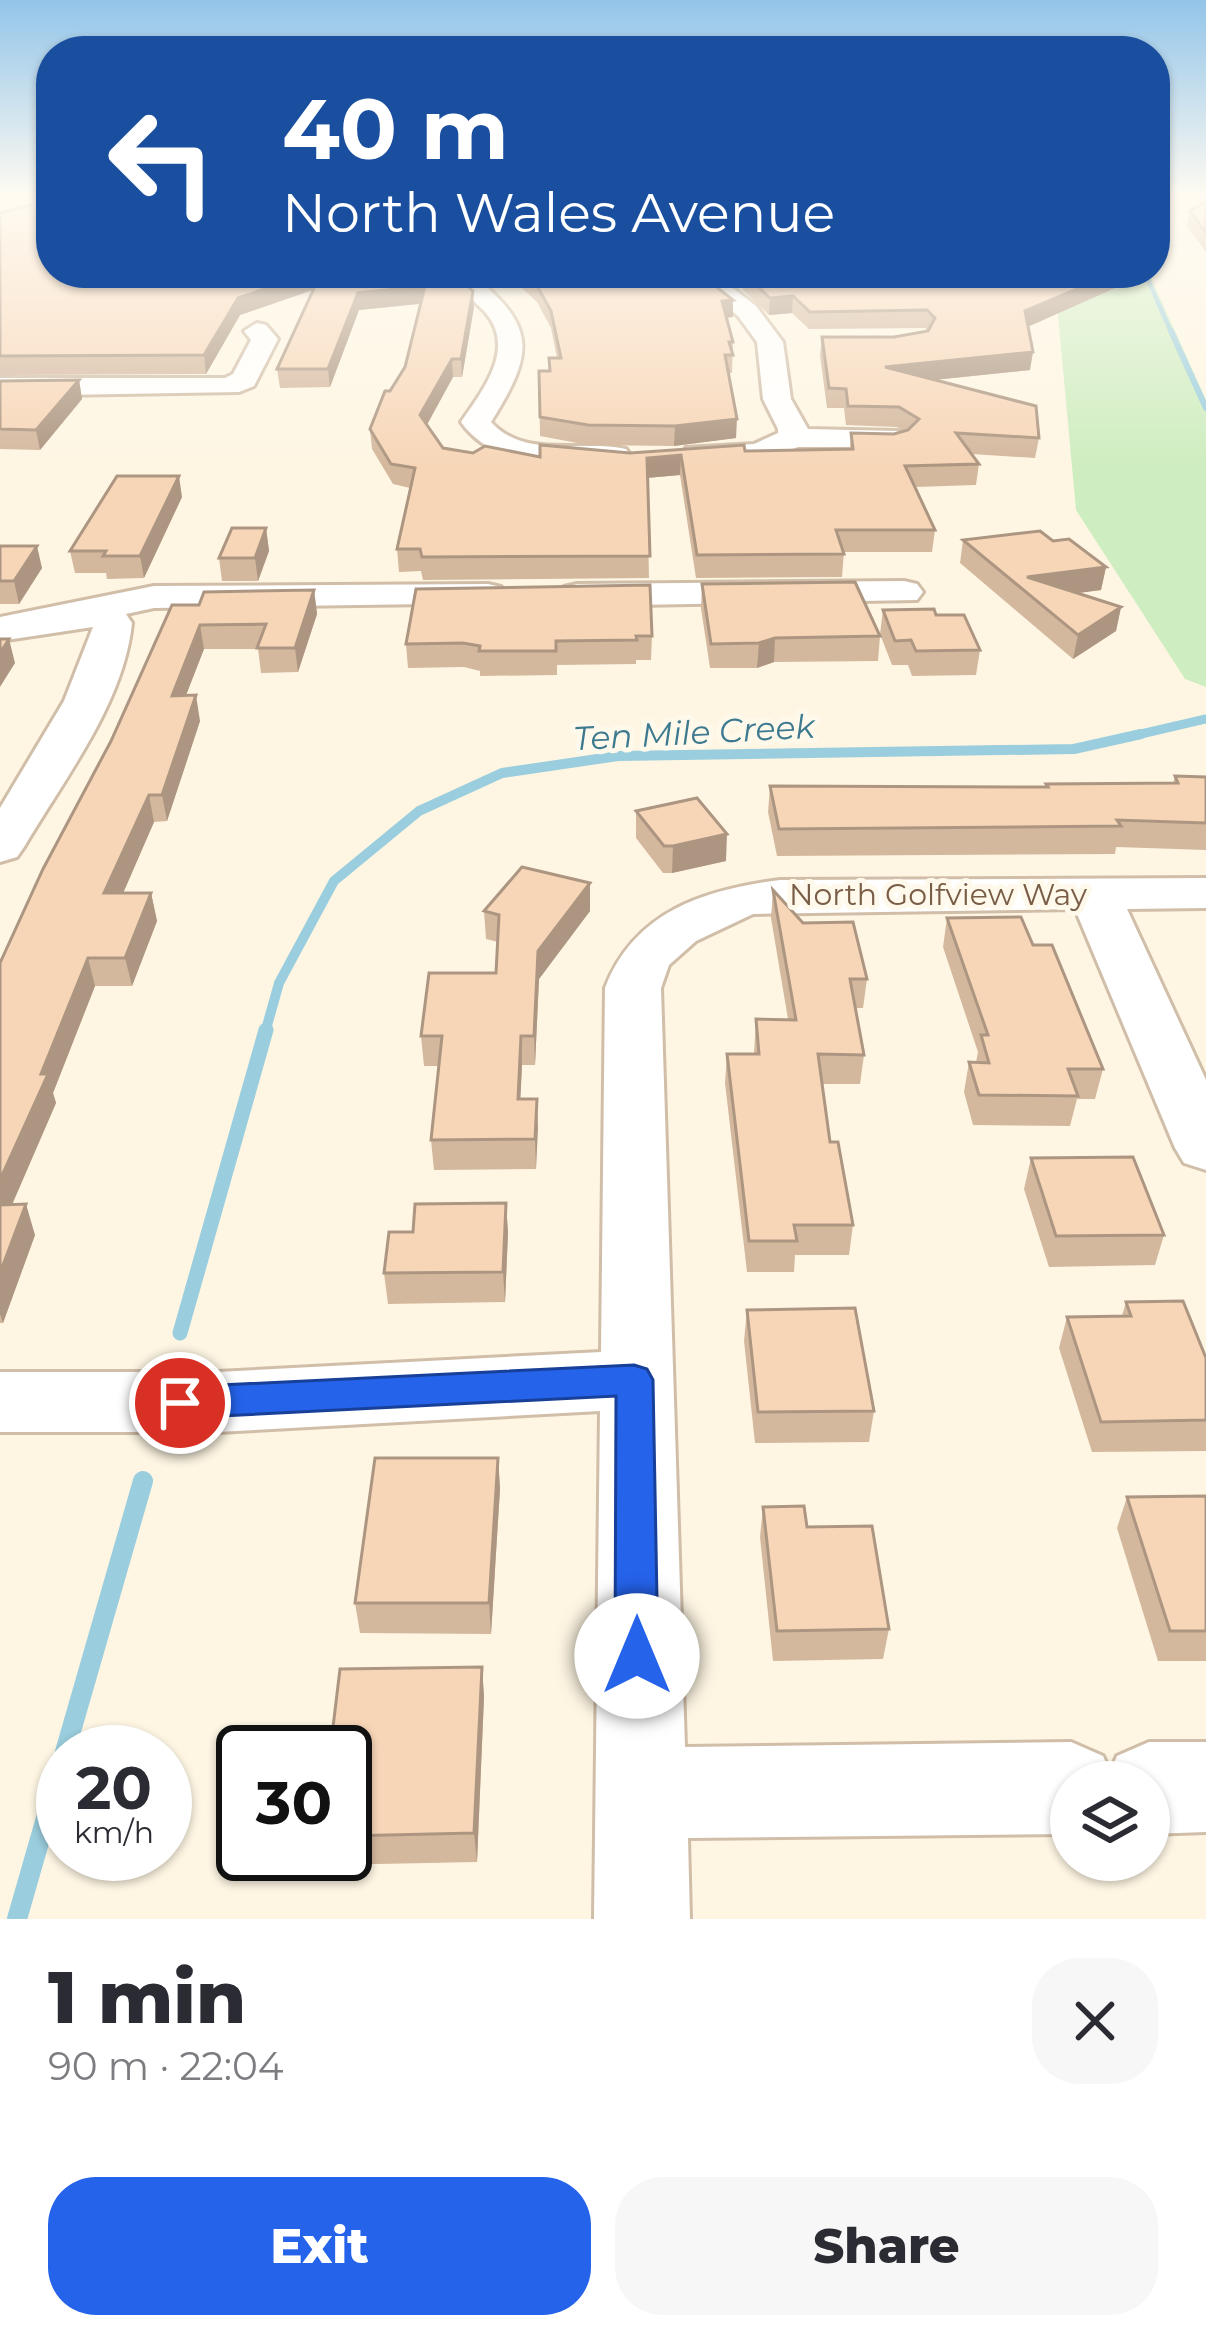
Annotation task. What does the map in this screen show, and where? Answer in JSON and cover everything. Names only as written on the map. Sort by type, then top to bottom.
[{"type":"street","points":[[475,288],[492,301],[515,339],[506,377],[476,422],[489,439],[552,455],[656,456],[759,453],[794,438],[898,440]]},
{"type":"street","points":[[717,288],[780,342],[776,399],[794,429],[794,438]]},
{"type":"street","points":[[11,387],[229,386],[244,380],[265,339],[257,331]]},
{"type":"street","points":[[0,363],[44,362],[11,387]]},
{"type":"street","points":[[0,628],[96,613],[121,602],[154,597],[904,592]]},
{"type":"street","points":[[0,847],[15,796],[115,638],[113,623],[96,613]]},
{"type":"street","name":"North Golfview Way","points":[[634,1380],[634,988],[644,958],[677,930],[722,908],[780,895],[1206,892]]},
{"type":"street","points":[[1094,893],[1206,1148]]},
{"type":"street","points":[[0,1402],[218,1402],[634,1380],[642,1919]]},
{"type":"street","points":[[1170,1788],[1206,1787]]},
{"type":"street","points":[[638,1793],[1050,1789]]},
{"type":"green space","points":[[1036,288],[1156,288],[1206,400],[1206,687],[1185,679],[1076,510],[1056,293]]},
{"type":"building","points":[[0,288],[268,288],[238,298],[204,355],[0,356]]},
{"type":"building","points":[[314,288],[406,288],[358,293],[328,369],[277,369]]},
{"type":"building","points":[[425,288],[470,288],[473,291],[461,359],[452,359],[420,415],[443,448],[473,453],[485,446],[540,457],[540,445],[630,453],[744,445],[745,451],[853,449],[851,433],[894,434],[908,430],[919,419],[899,407],[848,406],[846,389],[829,388],[822,337],[894,337],[928,331],[935,318],[927,310],[810,312],[793,296],[770,298],[759,288],[1079,288],[1025,311],[1033,352],[885,367],[1036,406],[1039,438],[956,433],[979,464],[905,466],[935,530],[836,530],[844,554],[697,555],[681,455],[647,458],[650,556],[422,557],[420,549],[397,549],[415,468],[391,464],[370,429],[385,391],[390,391],[405,367]]},
{"type":"building","points":[[538,288],[718,288],[733,300],[722,301],[733,342],[729,342],[733,355],[725,355],[737,419],[675,426],[588,425],[540,417],[539,371],[550,371],[549,358],[561,358],[551,311]]},
{"type":"building","points":[[79,380],[36,430],[0,429],[0,381]]},
{"type":"building","points":[[117,476],[179,476],[140,556],[70,551]]},
{"type":"building","points":[[232,528],[266,528],[255,558],[219,558]]},
{"type":"building","points":[[1040,531],[1053,541],[1069,539],[1106,567],[1027,577],[1121,607],[1078,635],[963,540]]},
{"type":"building","points":[[0,546],[37,546],[14,581],[0,581]]},
{"type":"building","points":[[855,582],[880,636],[711,644],[702,584]]},
{"type":"building","points":[[650,585],[652,636],[636,636],[637,640],[556,641],[556,651],[479,651],[480,646],[463,643],[406,644],[416,589]]},
{"type":"building","points":[[314,590],[295,648],[257,648],[266,624],[200,625],[172,696],[196,695],[162,795],[149,795],[104,893],[151,893],[125,958],[88,958],[41,1074],[48,1074],[0,1180],[0,963],[111,741],[172,605],[199,605],[204,592]]},
{"type":"building","points":[[934,609],[936,615],[964,615],[980,650],[916,651],[911,640],[895,641],[883,610]]},
{"type":"building","points":[[1175,776],[1206,777],[1206,823],[1117,820],[1121,826],[779,829],[770,786],[1048,787],[1046,784],[1178,783]]},
{"type":"building","points":[[697,798],[727,834],[664,846],[636,811]]},
{"type":"building","points":[[522,867],[590,883],[538,951],[534,1036],[521,1036],[518,1099],[537,1099],[535,1139],[431,1140],[442,1036],[421,1036],[429,973],[496,973],[499,915],[484,911]]},
{"type":"building","points":[[773,890],[803,923],[853,922],[867,979],[850,979],[864,1055],[818,1054],[830,1142],[838,1142],[853,1225],[794,1225],[797,1241],[749,1241],[727,1054],[759,1054],[756,1019],[796,1020]]},
{"type":"building","points":[[1021,917],[1033,945],[1052,945],[1103,1069],[1068,1069],[1078,1096],[979,1095],[969,1062],[989,1063],[981,1035],[988,1035],[947,918]]},
{"type":"building","points":[[1133,1157],[1164,1235],[1056,1236],[1031,1158]]},
{"type":"building","points":[[506,1203],[503,1272],[384,1273],[389,1232],[413,1232],[415,1204]]},
{"type":"building","points":[[26,1204],[0,1273],[0,1205]]},
{"type":"building","points":[[1183,1301],[1206,1358],[1206,1420],[1101,1422],[1067,1317],[1131,1316],[1126,1302]]},
{"type":"building","points":[[855,1308],[874,1411],[758,1412],[747,1310]]},
{"type":"building","points":[[375,1458],[498,1458],[489,1603],[355,1603]]},
{"type":"building","points":[[1206,1496],[1206,1631],[1170,1631],[1127,1497]]},
{"type":"building","points":[[804,1506],[807,1527],[872,1526],[889,1629],[777,1631],[763,1507]]},
{"type":"building","points":[[482,1667],[474,1833],[372,1835],[372,1725],[333,1725],[340,1669]]},
{"type":"waterway","name":"Ten Mile Creek","points":[[1152,288],[1172,334]]},
{"type":"waterway","name":"Ten Mile Creek","points":[[1171,331],[1206,408]]},
{"type":"waterway","name":"Ten Mile Creek","points":[[1141,734],[1206,719]]},
{"type":"waterway","name":"Ten Mile Creek","points":[[265,1033],[279,983],[334,881],[419,811],[502,773],[618,756],[1074,749],[1141,734]]},
{"type":"waterway","name":"Ten Mile Creek","points":[[1128,737],[1141,734]]},
{"type":"waterway","name":"Ten Mile Creek","points":[[180,1333],[266,1030]]},
{"type":"waterway","name":"Ten Mile Creek","points":[[73,1725],[143,1481]]},
{"type":"waterway","name":"Ten Mile Creek","points":[[17,1919],[36,1853]]},
{"type":"route","points":[[180,1403],[634,1380],[637,1656]]}]
